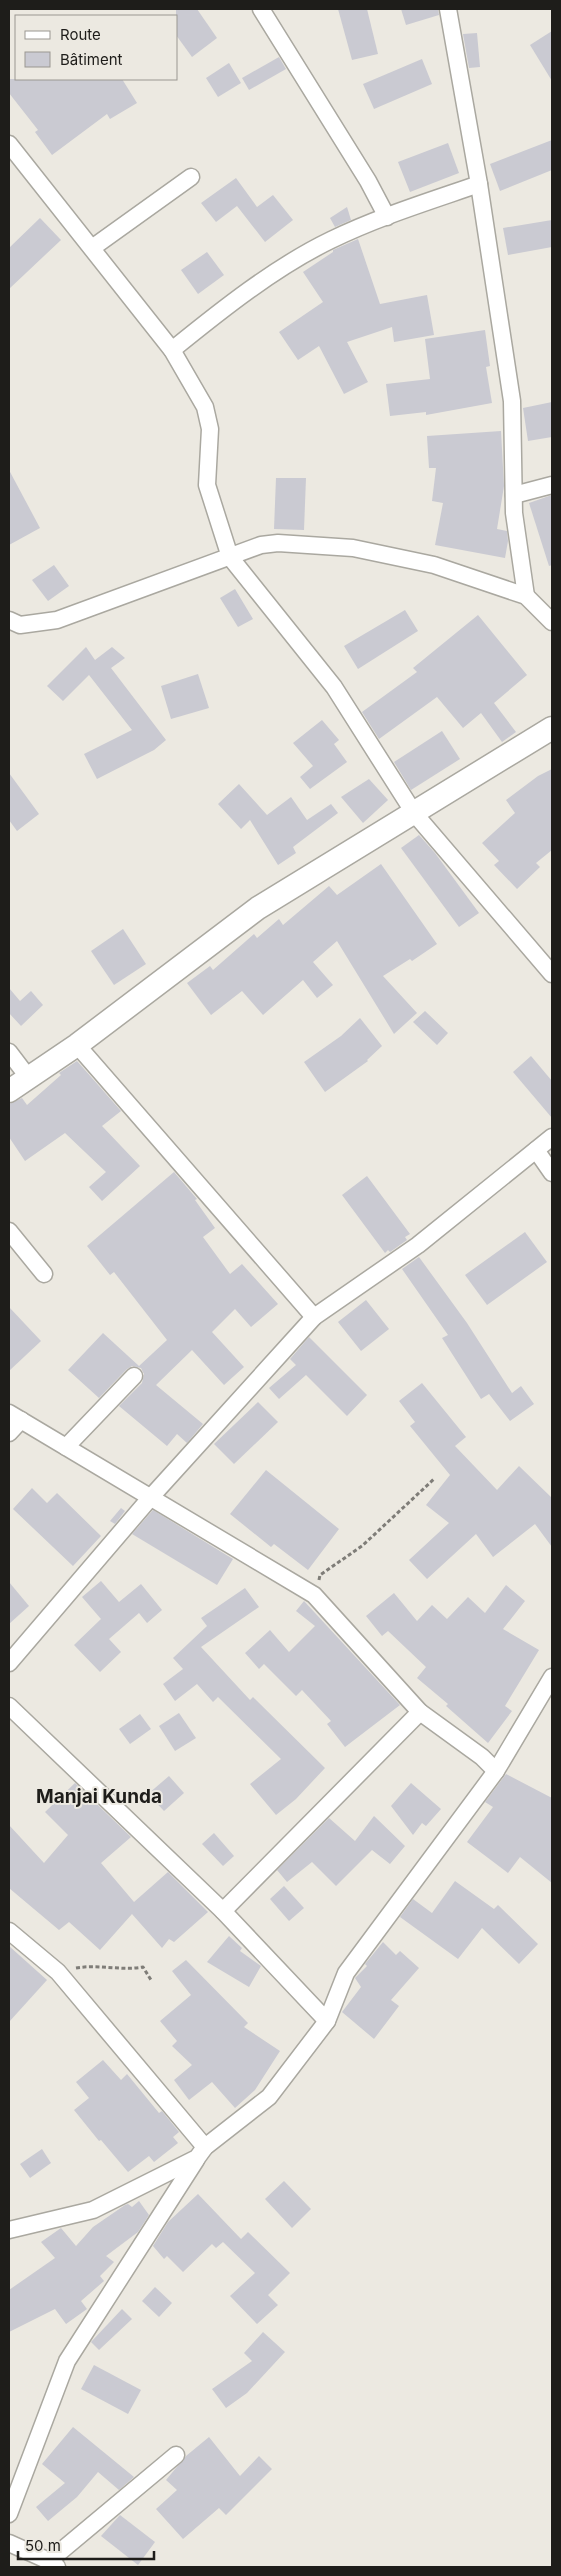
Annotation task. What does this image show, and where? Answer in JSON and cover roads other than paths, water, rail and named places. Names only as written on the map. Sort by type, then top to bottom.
[{"type":"street","points":[[261,9],[368,181],[387,217]]},
{"type":"street","points":[[448,9],[480,184],[512,401],[514,513],[526,596]]},
{"type":"street","points":[[9,144],[172,350],[205,407],[210,429],[207,485],[230,557],[334,687],[414,812],[552,974]]},
{"type":"street","points":[[92,248],[191,177]]},
{"type":"street","points":[[172,350],[229,304],[330,240],[387,217],[480,184]]},
{"type":"street","points":[[514,495],[552,486]]},
{"type":"street","points":[[9,620],[20,625],[56,620],[261,545],[278,543],[354,548],[434,565],[526,596],[552,622]]},
{"type":"street","points":[[9,1090],[77,1045],[258,908],[552,728]]},
{"type":"street","points":[[77,1045],[314,1317]]},
{"type":"street","points":[[9,1052],[28,1077]]},
{"type":"street","points":[[9,1663],[151,1498],[314,1317],[418,1245],[552,1137]]},
{"type":"street","points":[[536,1150],[552,1173]]},
{"type":"street","points":[[9,1231],[44,1274]]},
{"type":"street","points":[[66,1447],[134,1376]]},
{"type":"street","points":[[9,1433],[15,1417],[314,1595],[420,1712],[482,1757],[496,1771]]},
{"type":"street","points":[[9,2230],[93,2210],[201,2153],[269,2097],[327,2021],[346,1973],[496,1771],[552,1677]]},
{"type":"street","points":[[9,1706],[223,1911],[327,2021]]},
{"type":"street","points":[[223,1911],[420,1712]]},
{"type":"street","points":[[9,1931],[58,1972],[201,2153]]},
{"type":"street","points":[[9,2514],[66,2361],[201,2153]]},
{"type":"street","points":[[9,2543],[53,2564],[176,2455]]},
{"type":"district","name":"Manjai Kunda","points":[[99,1796]]}]
